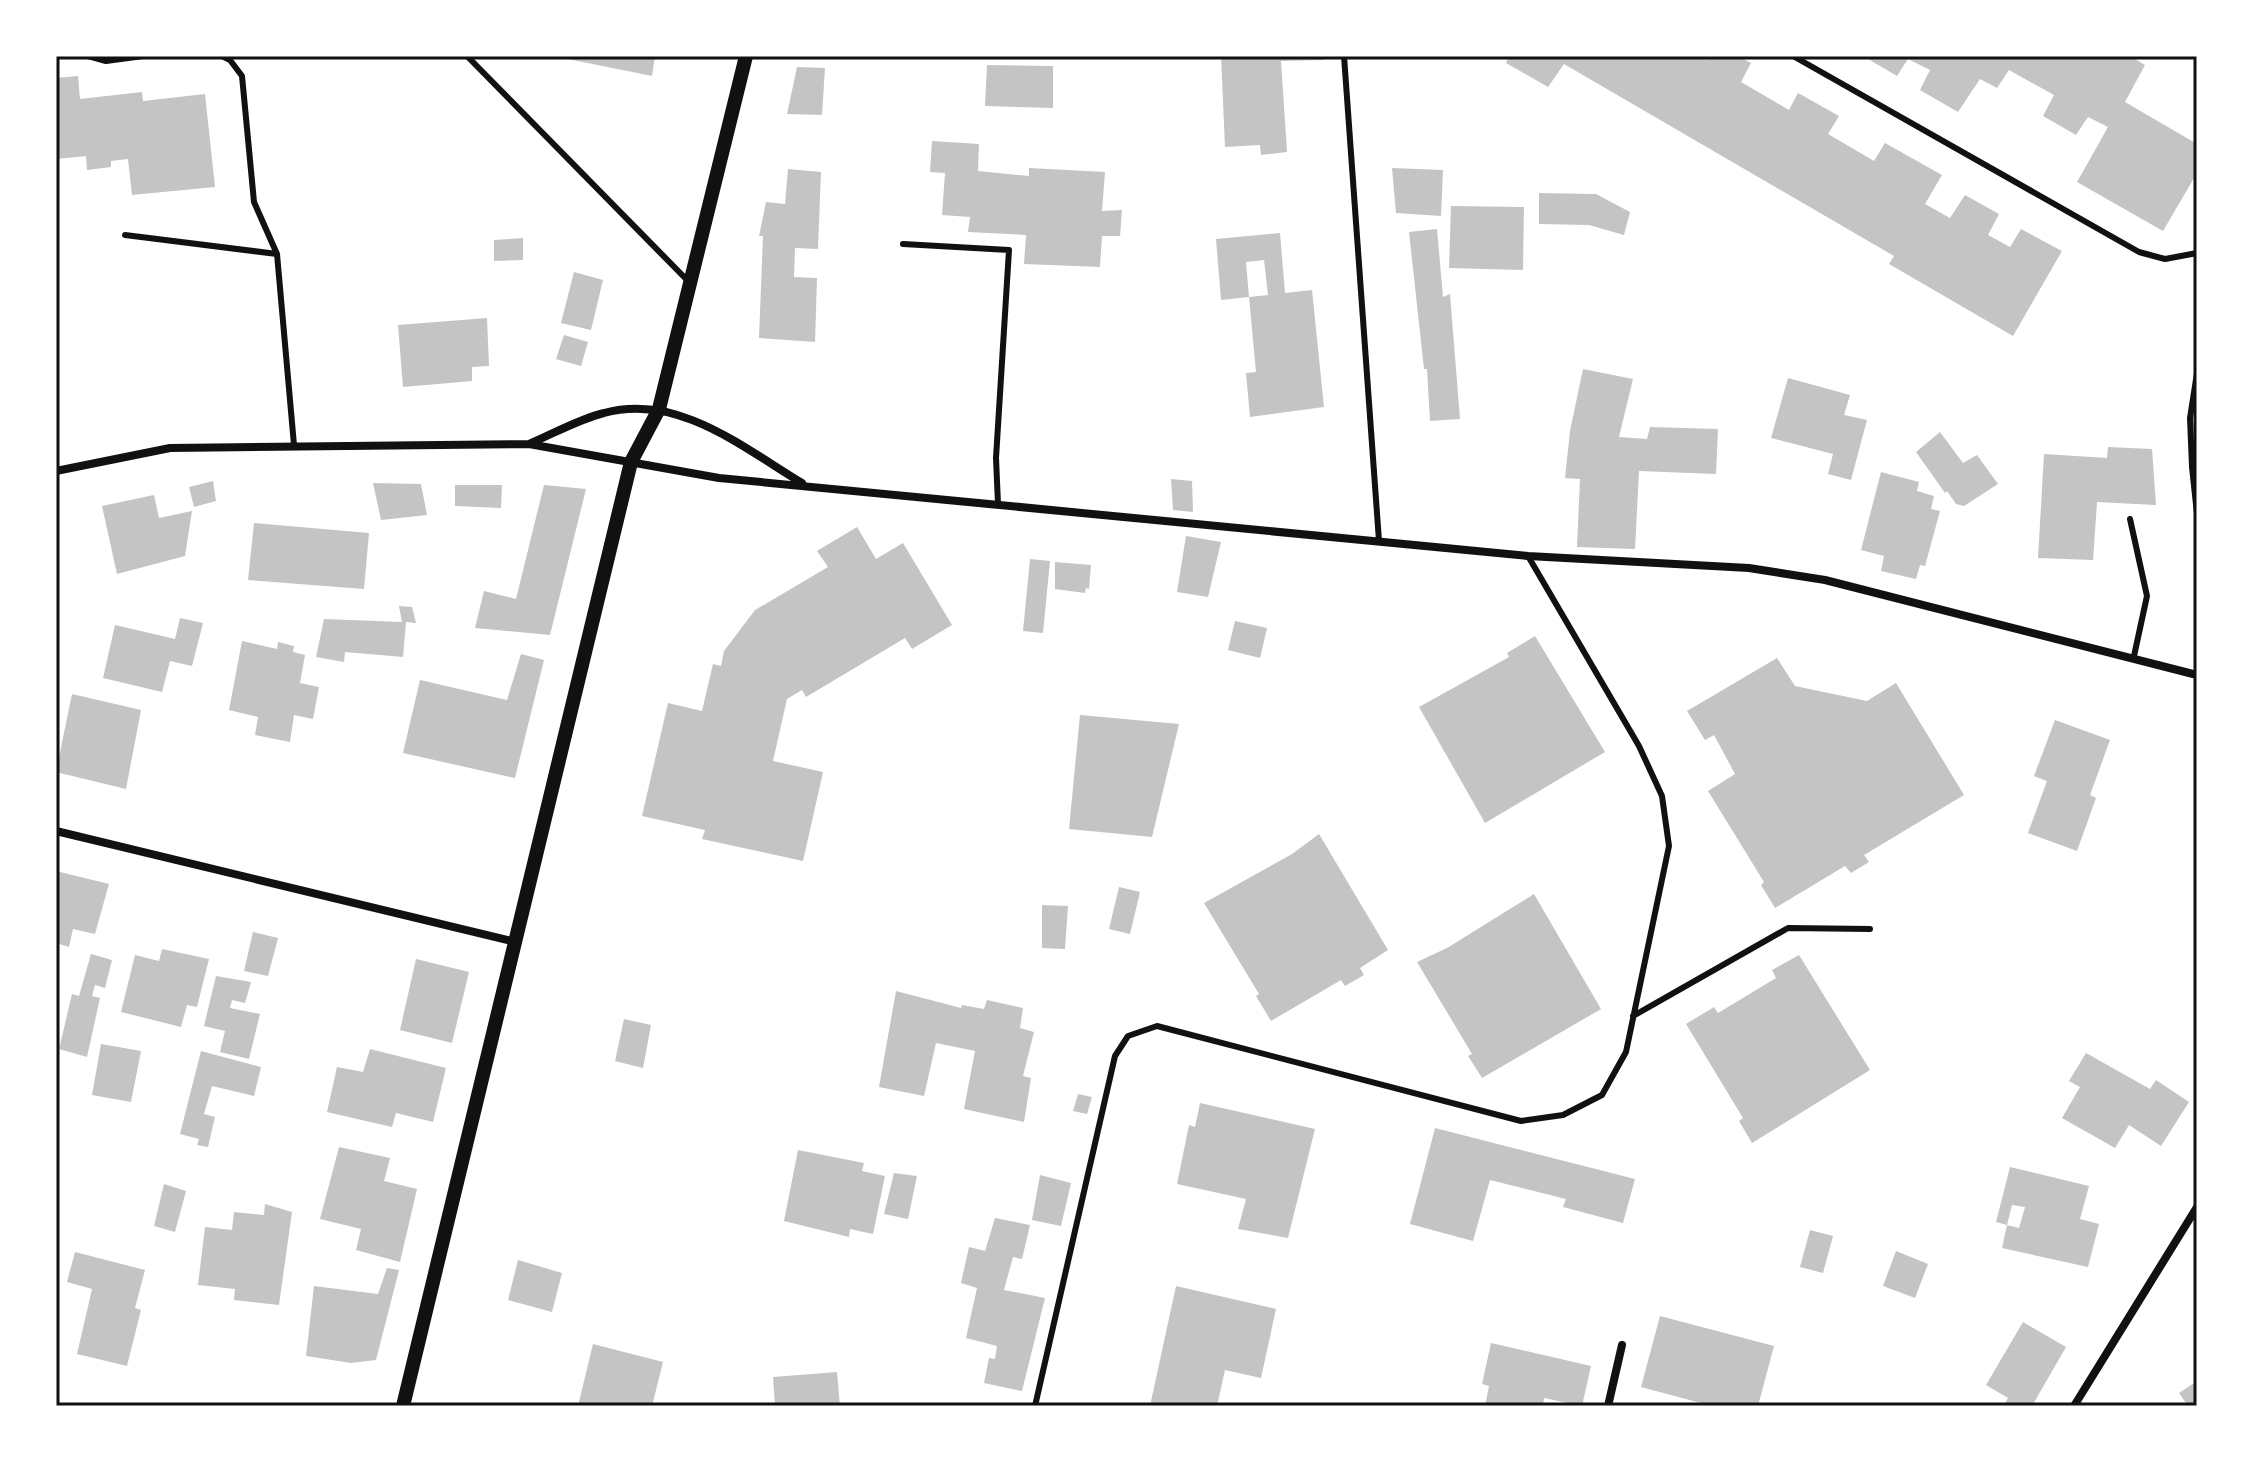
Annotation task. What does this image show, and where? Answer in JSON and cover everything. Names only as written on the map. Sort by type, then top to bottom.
[{"type":"street","points":[[403,1406],[512,941],[631,462],[659,409],[746,56]]},
{"type":"street","points":[[529,444],[605,412],[659,409],[686,415],[806,485]]},
{"type":"street","points":[[56,471],[170,448],[529,444],[719,478],[1528,556],[1749,568],[1825,580],[2134,656],[2197,675]]},
{"type":"street","points":[[56,831],[512,941]]},
{"type":"street","points":[[2074,1406],[2197,1207]]},
{"type":"street","points":[[1608,1406],[1622,1345]]},
{"type":"lane","points":[[88,56],[106,61],[143,56]]},
{"type":"lane","points":[[222,56],[242,76],[254,202],[277,254],[294,445]]},
{"type":"lane","points":[[467,56],[690,283]]},
{"type":"lane","points":[[1344,56],[1379,541]]},
{"type":"lane","points":[[1793,56],[2139,252],[2165,259],[2197,253]]},
{"type":"lane","points":[[125,235],[277,254]]},
{"type":"lane","points":[[903,244],[1009,250],[996,458],[998,504]]},
{"type":"lane","points":[[2197,373],[2190,418],[2197,514]]},
{"type":"lane","points":[[2130,519],[2147,596],[2134,656]]},
{"type":"lane","points":[[1035,1406],[1115,1056],[1128,1036],[1157,1026],[1521,1121],[1563,1115],[1602,1095],[1626,1052],[1669,846],[1662,796],[1639,746],[1528,556]]},
{"type":"lane","points":[[1633,1016],[1788,928],[1870,929]]},
{"type":"building","points":[[553,56],[655,56],[652,76]]},
{"type":"building","points":[[1221,56],[1324,56],[1324,60],[1281,61],[1287,152],[1261,155],[1260,145],[1225,147]]},
{"type":"building","points":[[1509,56],[1698,56],[1705,60],[1707,56],[1738,56],[1751,63],[1741,82],[1789,110],[1798,93],[1839,116],[1828,134],[1874,161],[1885,143],[1942,175],[1925,204],[1950,218],[1965,195],[1999,214],[1988,235],[2010,247],[2021,229],[2062,251],[2013,336],[1889,264],[1894,256],[1564,64],[1548,87],[1506,63]]},
{"type":"building","points":[[1863,56],[2130,56],[2145,65],[2125,102],[2197,144],[2197,173],[2163,231],[2077,182],[2108,127],[2088,117],[2076,135],[2043,116],[2054,95],[2009,70],[1997,88],[1980,79],[1958,112],[1920,90],[1930,70],[1908,59],[1897,76]]},
{"type":"building","points":[[987,65],[1053,66],[1053,108],[985,106]]},
{"type":"building","points":[[797,67],[825,68],[822,115],[787,114]]},
{"type":"building","points":[[78,76],[80,99],[142,92],[143,101],[205,94],[215,187],[132,195],[128,159],[111,161],[111,167],[87,170],[86,156],[56,159],[56,78]]},
{"type":"building","points":[[932,141],[979,144],[978,171],[1029,176],[1029,168],[1105,172],[1102,211],[1122,210],[1120,236],[1102,236],[1100,267],[1024,264],[1026,235],[968,232],[970,217],[942,215],[945,173],[930,172]]},
{"type":"building","points":[[1392,168],[1443,170],[1441,216],[1396,213]]},
{"type":"building","points":[[788,169],[821,172],[818,249],[795,248],[794,277],[817,278],[815,342],[759,338],[763,236],[759,236],[766,202],[785,204]]},
{"type":"building","points":[[1539,193],[1596,194],[1630,212],[1624,235],[1589,225],[1539,224]]},
{"type":"building","points":[[1451,206],[1524,207],[1523,270],[1449,268]]},
{"type":"building","points":[[1437,229],[1443,297],[1450,294],[1460,419],[1430,421],[1427,369],[1424,369],[1409,232]]},
{"type":"building","points":[[1280,233],[1285,293],[1312,290],[1324,407],[1250,417],[1246,373],[1256,372],[1249,297],[1221,300],[1216,239]],"holes":[[[1264,260],[1268,295],[1249,297],[1246,262]]]},
{"type":"building","points":[[523,238],[523,260],[494,261],[494,240]]},
{"type":"building","points":[[574,272],[603,280],[591,330],[561,323]]},
{"type":"building","points":[[487,318],[489,366],[472,367],[472,381],[403,387],[398,325]]},
{"type":"building","points":[[564,335],[588,342],[581,366],[556,359]]},
{"type":"building","points":[[1583,369],[1633,379],[1619,437],[1647,439],[1650,427],[1718,429],[1716,474],[1639,471],[1635,549],[1577,547],[1580,479],[1565,478],[1570,431]]},
{"type":"building","points":[[1788,378],[1850,395],[1844,415],[1867,420],[1851,480],[1828,474],[1833,454],[1771,438]]},
{"type":"building","points":[[1940,432],[1963,463],[1977,455],[1998,484],[1964,506],[1956,504],[1916,452]]},
{"type":"building","points":[[2108,447],[2152,449],[2156,505],[2097,502],[2093,560],[2038,558],[2044,454],[2107,458]]},
{"type":"building","points":[[1881,472],[1919,482],[1917,491],[1934,496],[1931,509],[1940,511],[1925,566],[1920,565],[1916,579],[1881,571],[1884,556],[1861,550]]},
{"type":"building","points":[[1171,479],[1192,481],[1193,512],[1173,510]]},
{"type":"building","points":[[213,481],[216,501],[194,507],[189,487]]},
{"type":"building","points":[[373,483],[421,484],[427,515],[381,520]]},
{"type":"building","points":[[455,485],[502,485],[501,508],[455,506]]},
{"type":"building","points":[[544,485],[586,489],[550,635],[475,628],[484,591],[516,599]]},
{"type":"building","points":[[154,495],[159,518],[192,511],[185,556],[117,574],[102,506]]},
{"type":"building","points":[[254,523],[369,533],[364,589],[248,580]]},
{"type":"building","points":[[857,527],[876,559],[903,543],[952,625],[912,649],[905,638],[806,697],[802,690],[787,699],[773,761],[823,772],[803,861],[702,839],[705,830],[642,816],[668,703],[702,711],[713,664],[721,666],[724,651],[755,610],[828,567],[817,551]]},
{"type":"building","points":[[1186,536],[1221,542],[1208,597],[1177,592]]},
{"type":"building","points":[[1030,559],[1050,561],[1043,633],[1023,631]]},
{"type":"building","points":[[1055,562],[1091,565],[1089,589],[1086,588],[1085,593],[1055,589]]},
{"type":"building","points":[[399,606],[412,607],[416,623],[406,622],[403,657],[345,652],[344,662],[316,657],[324,619],[402,622]]},
{"type":"building","points":[[180,618],[203,623],[192,666],[170,661],[162,692],[103,678],[115,625],[175,639]]},
{"type":"building","points":[[1235,621],[1267,628],[1260,658],[1228,650]]},
{"type":"building","points":[[1535,636],[1605,752],[1485,823],[1419,707],[1509,657],[1507,653]]},
{"type":"building","points":[[242,641],[277,649],[278,642],[294,646],[293,652],[305,655],[300,683],[319,687],[313,719],[294,715],[290,742],[255,735],[258,717],[229,710]]},
{"type":"building","points":[[521,654],[544,660],[515,778],[403,753],[420,680],[507,700]]},
{"type":"building","points":[[1777,658],[1795,686],[1867,701],[1896,683],[1964,795],[1864,855],[1869,862],[1851,873],[1845,866],[1775,908],[1761,885],[1764,882],[1708,791],[1735,774],[1714,735],[1705,740],[1687,711]]},
{"type":"building","points":[[72,694],[141,710],[126,789],[56,772]]},
{"type":"building","points":[[1080,715],[1179,724],[1152,837],[1069,829]]},
{"type":"building","points":[[2055,720],[2110,740],[2090,795],[2096,798],[2077,851],[2028,833],[2047,781],[2034,776]]},
{"type":"building","points":[[1319,834],[1388,950],[1360,968],[1364,975],[1345,986],[1341,980],[1271,1021],[1256,996],[1259,994],[1204,903],[1292,854]]},
{"type":"building","points":[[56,871],[109,884],[95,934],[73,929],[69,947],[56,943]]},
{"type":"building","points":[[1119,887],[1140,892],[1130,934],[1109,929]]},
{"type":"building","points":[[1534,894],[1601,1009],[1482,1078],[1468,1056],[1472,1054],[1417,962],[1447,948]]},
{"type":"building","points":[[1042,905],[1068,906],[1065,949],[1042,948]]},
{"type":"building","points":[[253,932],[278,938],[268,976],[244,971]]},
{"type":"building","points":[[162,949],[209,959],[197,1007],[187,1005],[181,1027],[121,1012],[135,955],[159,961]]},
{"type":"building","points":[[91,954],[112,960],[105,988],[95,985],[92,996],[100,998],[87,1057],[59,1049],[72,994],[79,996]]},
{"type":"building","points":[[1799,955],[1870,1070],[1752,1143],[1739,1121],[1743,1118],[1686,1024],[1714,1007],[1718,1013],[1776,978],[1772,970]]},
{"type":"building","points":[[416,959],[469,972],[452,1043],[400,1030]]},
{"type":"building","points":[[216,976],[251,982],[245,1003],[232,1000],[230,1008],[260,1014],[249,1059],[220,1052],[225,1031],[204,1026]]},
{"type":"building","points":[[896,991],[961,1008],[962,1005],[984,1009],[987,1000],[1023,1008],[1020,1028],[1034,1032],[1023,1076],[1031,1078],[1024,1122],[964,1109],[975,1051],[936,1043],[924,1096],[879,1087]]},
{"type":"building","points":[[624,1019],[651,1025],[643,1068],[615,1061]]},
{"type":"building","points":[[101,1044],[141,1051],[131,1102],[92,1095]]},
{"type":"building","points":[[370,1049],[446,1068],[433,1122],[396,1113],[392,1127],[327,1112],[337,1067],[363,1072]]},
{"type":"building","points":[[201,1051],[261,1067],[254,1096],[212,1086],[204,1114],[215,1117],[208,1147],[197,1145],[199,1139],[180,1134]]},
{"type":"building","points":[[2086,1053],[2150,1089],[2156,1080],[2189,1102],[2161,1146],[2129,1125],[2115,1148],[2062,1118],[2080,1087],[2069,1081]]},
{"type":"building","points":[[1078,1094],[1092,1097],[1087,1114],[1073,1111]]},
{"type":"building","points":[[1200,1103],[1315,1129],[1288,1238],[1238,1229],[1246,1199],[1177,1184],[1189,1125],[1195,1127]]},
{"type":"building","points":[[1435,1128],[1635,1179],[1623,1223],[1563,1207],[1566,1199],[1490,1180],[1473,1241],[1410,1224]]},
{"type":"building","points":[[339,1147],[390,1158],[384,1181],[417,1189],[400,1262],[356,1250],[361,1229],[320,1219]]},
{"type":"building","points":[[798,1150],[864,1163],[862,1171],[885,1176],[873,1234],[850,1229],[849,1237],[784,1221]]},
{"type":"building","points":[[2010,1167],[2089,1186],[2080,1219],[2099,1224],[2088,1267],[2002,1248],[2007,1225],[1996,1222]],"holes":[[[2012,1205],[2025,1207],[2019,1228],[2007,1225]]]},
{"type":"building","points":[[894,1173],[917,1176],[908,1219],[884,1214]]},
{"type":"building","points":[[1040,1175],[1071,1183],[1061,1226],[1032,1220]]},
{"type":"building","points":[[164,1184],[186,1191],[175,1232],[154,1226]]},
{"type":"building","points":[[265,1204],[292,1212],[279,1305],[234,1300],[235,1289],[198,1285],[205,1227],[232,1230],[234,1212],[264,1215]]},
{"type":"building","points":[[995,1218],[1030,1225],[1022,1259],[1013,1257],[1004,1290],[1045,1298],[1022,1391],[984,1383],[989,1358],[995,1359],[997,1346],[966,1338],[977,1288],[961,1283],[969,1247],[985,1251]]},
{"type":"building","points":[[1810,1230],[1833,1236],[1823,1273],[1800,1267]]},
{"type":"building","points":[[1896,1251],[1928,1264],[1915,1298],[1883,1286]]},
{"type":"building","points":[[75,1252],[145,1270],[135,1308],[141,1310],[127,1366],[77,1354],[92,1289],[67,1282]]},
{"type":"building","points":[[518,1260],[562,1273],[552,1312],[508,1300]]},
{"type":"building","points":[[387,1268],[399,1270],[376,1360],[351,1363],[306,1356],[314,1286],[378,1294]]},
{"type":"building","points":[[1176,1286],[1276,1309],[1261,1378],[1225,1370],[1217,1406],[1150,1406]]},
{"type":"building","points":[[1660,1316],[1774,1346],[1758,1406],[1712,1406],[1641,1387]]},
{"type":"building","points":[[2023,1322],[2066,1347],[2032,1406],[2004,1406],[2008,1398],[1986,1385]]},
{"type":"building","points":[[1491,1343],[1591,1366],[1582,1406],[1544,1398],[1543,1406],[1485,1406],[1489,1386],[1482,1384]]},
{"type":"building","points":[[593,1344],[663,1362],[652,1406],[578,1406]]},
{"type":"building","points":[[837,1372],[840,1406],[775,1406],[773,1377]]},
{"type":"building","points":[[2197,1381],[2197,1406],[2188,1406],[2179,1393]]}]
